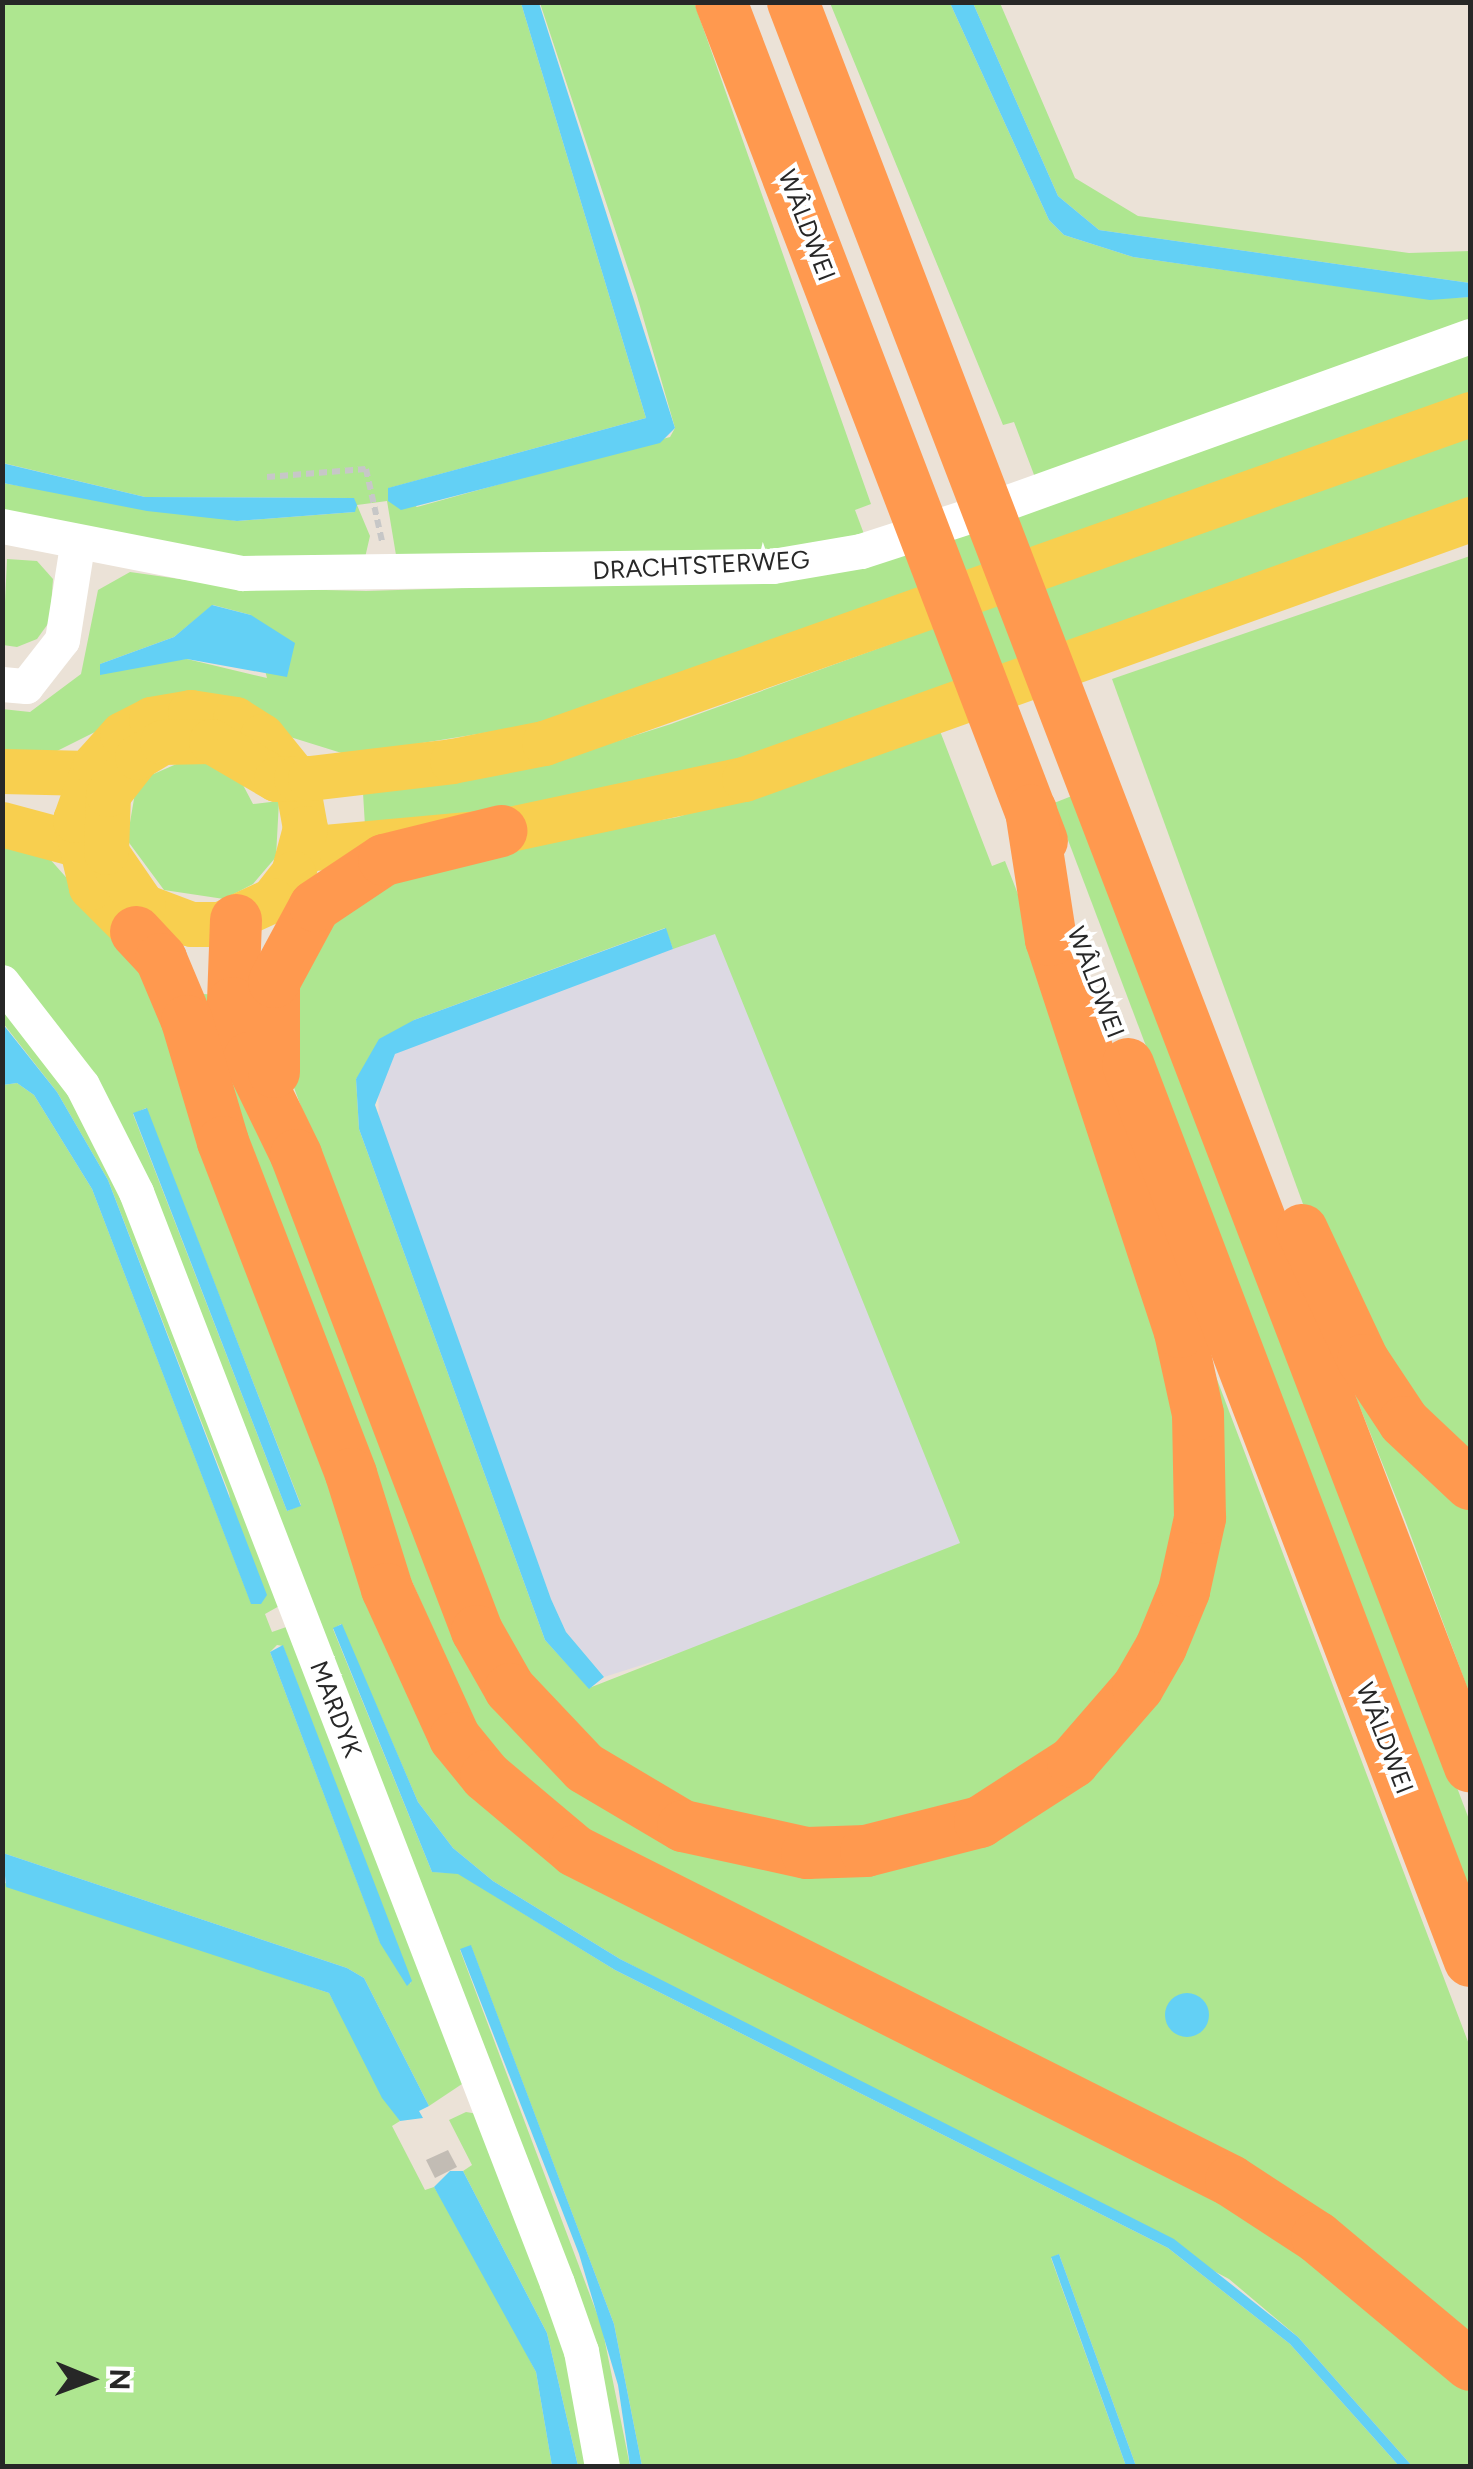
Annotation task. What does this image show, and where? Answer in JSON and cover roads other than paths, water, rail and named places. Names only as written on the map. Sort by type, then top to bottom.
[{"type":"highway","name":"WÂLDWEI","points":[[721,2],[1470,1961]]},
{"type":"highway","points":[[793,2],[975,466],[1470,1766]]},
{"type":"highway","points":[[236,920],[233,1003],[249,1058],[296,1155],[477,1631],[518,1700],[574,1756],[641,1805],[747,1844],[866,1851],[980,1822],[1073,1762],[1138,1688],[1184,1590],[1202,1489],[1198,1414],[1180,1332],[1051,940],[1031,811]]},
{"type":"highway","points":[[296,1155],[270,1032],[274,982],[291,940],[352,874],[417,847],[501,831]]},
{"type":"highway","points":[[148,924],[191,968],[187,1021],[217,1125],[352,1474],[387,1588],[455,1738],[486,1776],[575,1851],[1230,2181],[1317,2237],[1470,2365]]},
{"type":"highway","points":[[1198,1051],[1264,1142],[1364,1360],[1404,1422],[1470,1484]]},
{"type":"main road","points":[[91,848],[108,794],[137,757],[162,742],[211,741],[263,776],[296,778],[452,761],[606,726],[1470,414]]},
{"type":"main road","points":[[304,849],[501,831],[679,796],[799,762],[1470,518]]},
{"type":"main road","points":[[2,771],[89,773],[136,726],[190,712],[250,728],[296,778],[304,849],[272,900],[236,920],[205,925],[148,924],[91,848],[2,824]]},
{"type":"main road","points":[[89,773],[91,848]]},
{"type":"street","name":"DRACHTSTERWEG","points":[[2,526],[77,545],[242,573],[382,576],[772,566],[860,552],[1470,336]]},
{"type":"street","points":[[2,684],[26,686],[62,640],[77,545]]},
{"type":"street","name":"MARDYK","points":[[2,982],[82,1085],[136,1192],[557,2282],[581,2351],[602,2466]]},
{"type":"water","points":[[521,3],[539,3],[675,428],[660,443],[401,510],[388,501],[388,488],[646,418]]},
{"type":"water","points":[[950,3],[973,3],[1058,196],[1099,230],[1470,283],[1470,297],[1430,300],[1133,257],[1064,235],[1049,220]]},
{"type":"water","points":[[2,463],[145,497],[354,498],[357,505],[355,512],[237,521],[147,511],[3,483]]},
{"type":"water","points":[[212,605],[251,615],[295,643],[287,677],[187,659],[100,675],[100,664],[174,637]]},
{"type":"water","points":[[666,928],[673,949],[395,1054],[375,1105],[551,1599],[566,1632],[604,1677],[589,1689],[545,1640],[359,1129],[356,1079],[379,1039],[414,1020]]},
{"type":"water","points":[[2,1023],[57,1092],[108,1180],[267,1595],[261,1604],[251,1604],[92,1189],[34,1095],[17,1083],[3,1085]]},
{"type":"water","points":[[147,1108],[301,1506],[287,1511],[133,1113]]},
{"type":"water","points":[[342,1624],[418,1802],[453,1848],[493,1881],[620,1959],[1174,2239],[1298,2337],[1412,2466],[1399,2466],[1290,2344],[1168,2248],[615,1970],[458,1874],[432,1872],[333,1628]]},
{"type":"water","points":[[283,1645],[412,1981],[407,1986],[380,1943],[270,1652]]},
{"type":"water","points":[[3,1853],[347,1968],[364,1978],[429,2106],[419,2111],[423,2118],[400,2121],[382,2098],[329,1993],[6,1887]]},
{"type":"water","points":[[471,1945],[614,2324],[642,2466],[630,2466],[618,2385],[579,2254],[460,1949]]},
{"type":"water","points":[[1187,1993],[1202,2000],[1209,2015],[1202,2030],[1187,2037],[1172,2030],[1165,2015],[1172,2000]]},
{"type":"water","points":[[450,2171],[463,2171],[547,2333],[578,2466],[552,2466],[536,2372],[434,2187]]},
{"type":"water","points":[[1059,2254],[1136,2466],[1126,2466],[1051,2257]]}]
